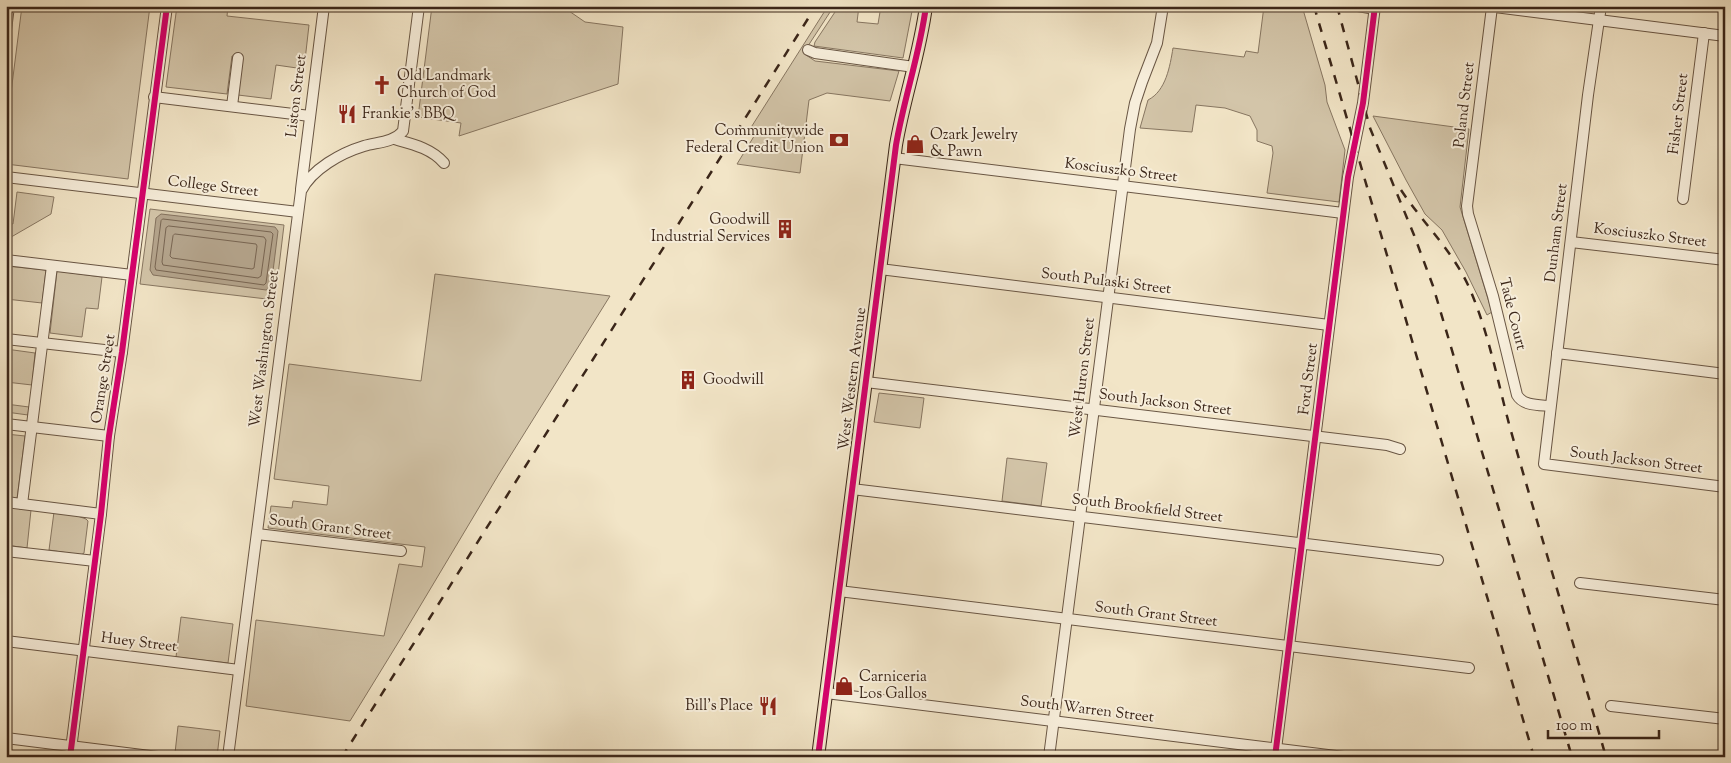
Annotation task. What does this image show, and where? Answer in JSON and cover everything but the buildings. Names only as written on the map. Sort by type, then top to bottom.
[{"type":"main road","name":"West Western Avenue","points":[[818,757],[894,158],[902,109],[914,67],[926,6]]},
{"type":"street","points":[[6,30],[9,6]]},
{"type":"street","name":"Orange Street","points":[[71,752],[101,514],[108,436],[122,352],[166,6]]},
{"type":"street","name":"Liston Street","points":[[301,190],[324,6]]},
{"type":"street","points":[[394,139],[403,131],[405,122],[419,6]]},
{"type":"street","name":"West Huron Street","points":[[1049,757],[1135,103],[1157,43],[1163,6]]},
{"type":"street","points":[[1358,6],[1375,7]]},
{"type":"street","points":[[1487,6],[1725,36]]},
{"type":"street","name":"Dunham Street","points":[[1544,464],[1593,58],[1601,6]]},
{"type":"street","name":"Ford Street","points":[[1275,753],[1343,213],[1348,177],[1363,103],[1375,7]]},
{"type":"street","name":"Poland Street","points":[[1467,206],[1492,7]]},
{"type":"street","name":"Fisher Street","points":[[1683,199],[1704,33]]},
{"type":"street","points":[[808,50],[814,54],[914,67]]},
{"type":"street","points":[[232,106],[238,58]]},
{"type":"street","points":[[154,96],[310,116]]},
{"type":"street","points":[[301,190],[314,174],[337,158],[361,146],[394,139],[424,148],[444,163]]},
{"type":"street","name":"Kosciuszko Street","points":[[894,158],[1343,213]]},
{"type":"street","name":"College Street","points":[[6,177],[298,212]]},
{"type":"street","name":"West Washington Street","points":[[228,757],[301,190]]},
{"type":"street","name":"Tade Court","points":[[1467,206],[1493,296],[1517,395],[1524,402],[1550,406]]},
{"type":"street","name":"Kosciuszko Street","points":[[1571,242],[1725,260]]},
{"type":"street","points":[[6,260],[132,275]]},
{"type":"street","points":[[22,504],[52,266]]},
{"type":"street","name":"South Pulaski Street","points":[[880,269],[1329,325]]},
{"type":"street","points":[[6,339],[122,352]]},
{"type":"street","points":[[1557,353],[1725,374]]},
{"type":"street","name":"South Jackson Street","points":[[866,382],[1400,448]]},
{"type":"street","points":[[6,424],[108,436]]},
{"type":"street","name":"South Jackson Street","points":[[1544,464],[1725,487]]},
{"type":"street","name":"South Brookfield Street","points":[[852,490],[1438,560]]},
{"type":"street","points":[[6,502],[101,514]]},
{"type":"street","name":"South Grant Street","points":[[257,534],[401,551]]},
{"type":"street","points":[[6,551],[95,561]]},
{"type":"street","points":[[1580,583],[1725,600]]},
{"type":"street","name":"South Grant Street","points":[[839,591],[1469,668]]},
{"type":"street","name":"Huey Street","points":[[6,642],[239,670]]},
{"type":"street","name":"South Warren Street","points":[[826,693],[1054,721],[1275,753],[1344,757]]},
{"type":"street","points":[[1611,706],[1725,719]]},
{"type":"street","points":[[6,738],[71,752],[158,757]]},
{"type":"street","points":[[1722,757],[1725,749]]},
{"type":"shaded area","points":[[22,6],[150,6],[128,179],[6,164],[6,132]]},
{"type":"shaded area","points":[[177,6],[228,6],[227,16],[309,25],[304,69],[276,65],[271,99],[238,95],[242,57],[232,56],[227,94],[166,87]]},
{"type":"shaded area","points":[[432,6],[534,6],[569,11],[585,22],[623,27],[618,84],[459,136],[461,123],[418,117]]},
{"type":"shaded area","points":[[828,6],[834,6],[806,49],[806,55],[815,61],[899,71],[890,101],[827,93],[809,100],[800,173],[737,164],[756,133],[750,129]]},
{"type":"shaded area","points":[[839,6],[859,6],[857,22],[878,24],[881,6],[913,6],[903,58],[814,46]]},
{"type":"shaded area","points":[[1264,6],[1302,6],[1325,85],[1327,102],[1345,150],[1339,202],[1267,193],[1273,153],[1272,146],[1257,141],[1257,130],[1250,116],[1225,108],[1196,105],[1192,132],[1140,128],[1148,100],[1159,91],[1166,77],[1173,48],[1244,57],[1246,51],[1258,53]]},
{"type":"shaded area","points":[[1373,116],[1469,129],[1460,207],[1492,312],[1487,315],[1466,272],[1442,230],[1425,214]]},
{"type":"shaded area","points":[[17,192],[54,197],[51,214],[6,240],[6,223],[13,224]]},
{"type":"shaded area","points":[[150,209],[284,225],[275,300],[140,284]]},
{"type":"shaded area","points":[[6,266],[46,270],[42,303],[6,299]]},
{"type":"shaded area","points":[[57,271],[102,277],[98,309],[86,308],[82,337],[50,333]]},
{"type":"shaded area","points":[[435,274],[610,296],[499,474],[350,721],[246,706],[256,620],[384,636],[399,564],[422,567],[425,547],[268,528],[271,506],[292,508],[293,501],[327,505],[329,486],[274,479],[289,364],[421,381]]},
{"type":"shaded area","points":[[6,349],[35,353],[32,385],[6,382]]},
{"type":"shaded area","points":[[879,393],[924,398],[920,428],[874,422]]},
{"type":"shaded area","points":[[6,404],[29,407],[28,415],[6,412]]},
{"type":"shaded area","points":[[6,434],[25,436],[17,499],[6,498]]},
{"type":"shaded area","points":[[1007,458],[1047,463],[1041,506],[1002,501]]},
{"type":"shaded area","points":[[6,507],[31,510],[27,548],[6,545]]},
{"type":"shaded area","points":[[54,512],[72,514],[88,521],[84,553],[81,555],[49,550]]},
{"type":"shaded area","points":[[181,617],[233,624],[228,663],[176,657]]},
{"type":"shaded area","points":[[178,726],[220,731],[217,757],[175,753]]},
{"type":"water","points":[[161,214],[275,227],[278,231],[271,287],[266,290],[153,275],[150,270],[156,218]]},
{"type":"railway","points":[[342,757],[816,6]]},
{"type":"railway","points":[[1314,6],[1534,757]]},
{"type":"railway","points":[[1337,6],[1370,128],[1433,286],[1572,757]]},
{"type":"railway","points":[[1401,190],[1461,272],[1476,304],[1489,344],[1509,425],[1606,757]]},
{"type":"cycle path","points":[[70,757],[109,436],[122,352],[167,6]]},
{"type":"cycle path","points":[[818,757],[896,145],[920,41],[926,6]]},
{"type":"cycle path","points":[[1275,757],[1348,177],[1363,103],[1375,6]]},
{"type":"place","name":"Old Landmark Church of God","points":[[382,85]]},
{"type":"place","name":"Frankie's BBQ","points":[[347,114]]},
{"type":"place","name":"Communitywide Federal Credit Union","points":[[839,140]]},
{"type":"place","name":"Ozark Jewelry & Pawn","points":[[915,144]]},
{"type":"place","name":"Goodwill Industrial Services","points":[[785,229]]},
{"type":"place","name":"Goodwill","points":[[688,380]]},
{"type":"place","name":"Carniceria Los Gallos","points":[[844,686]]},
{"type":"place","name":"Bill's Place","points":[[768,706]]}]
